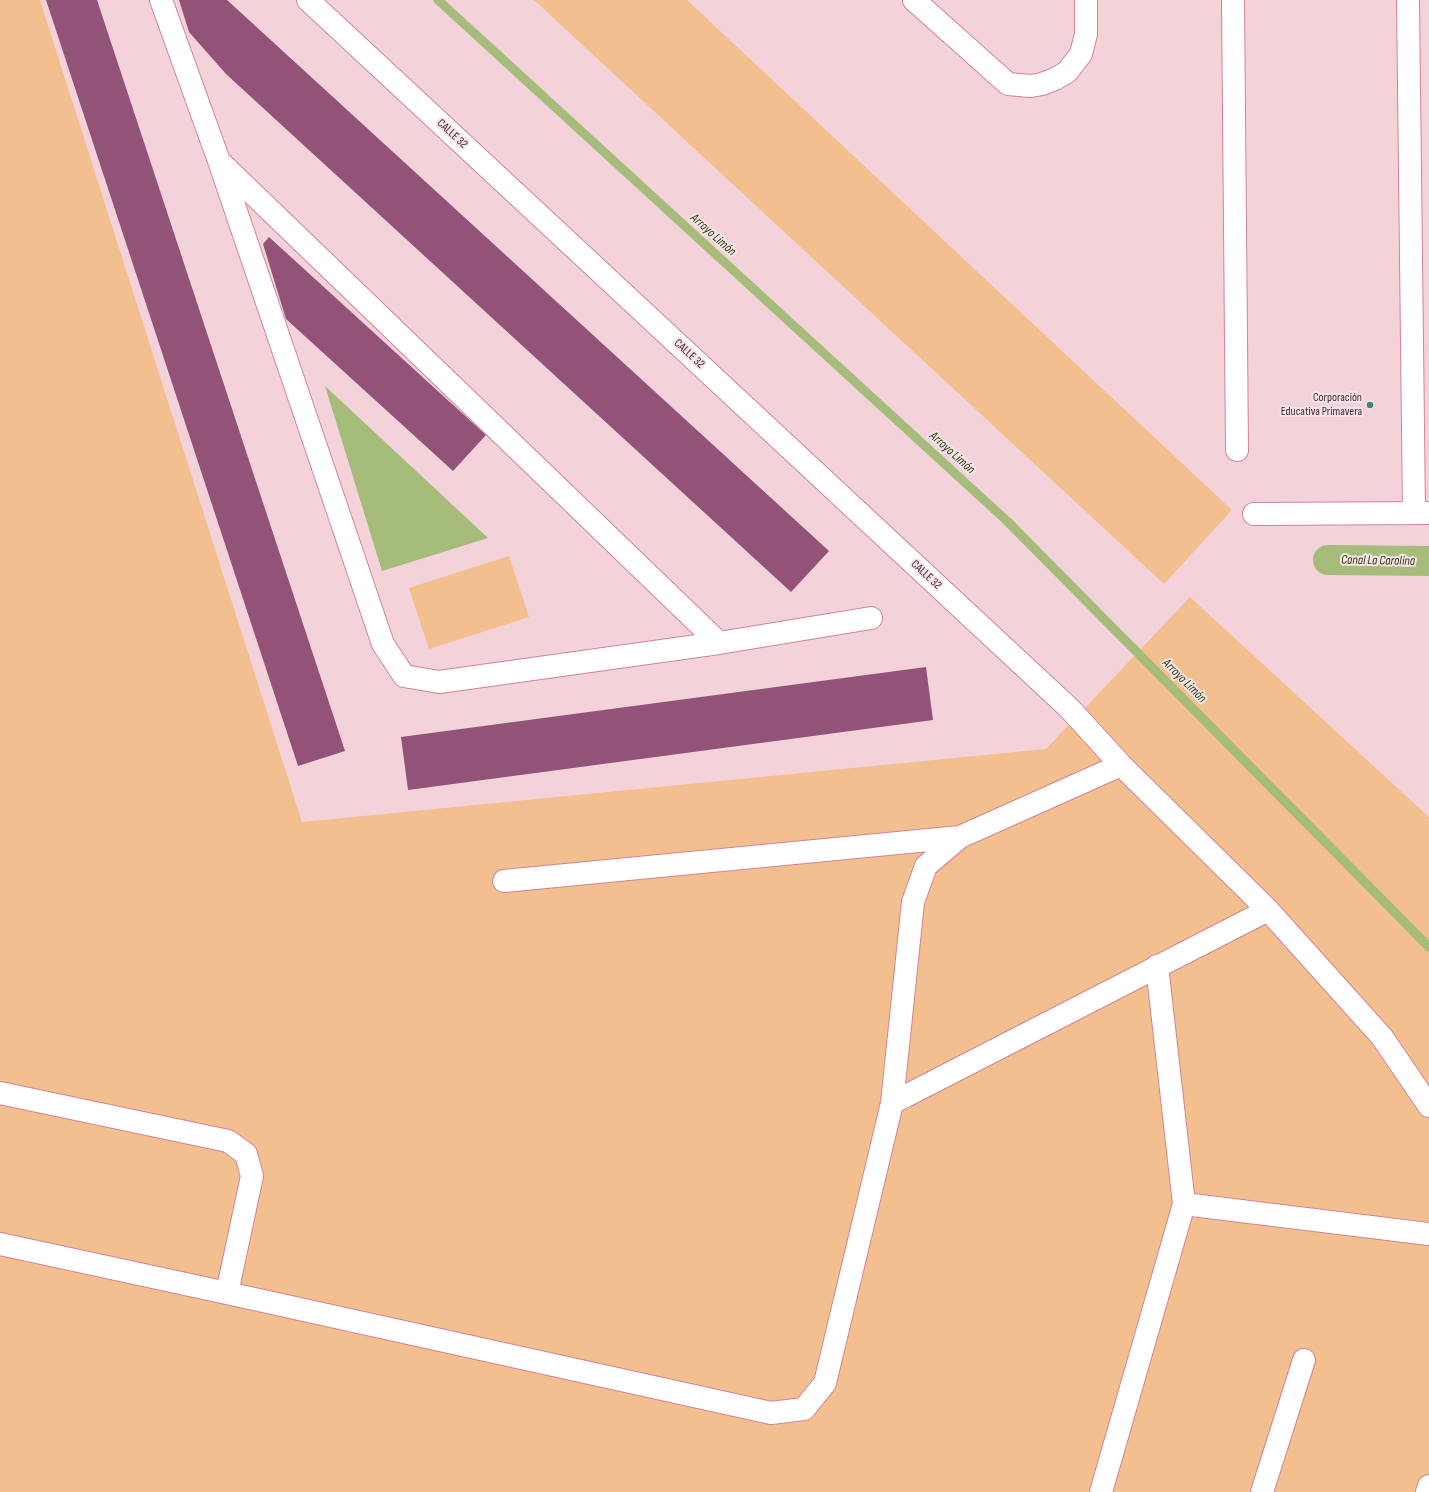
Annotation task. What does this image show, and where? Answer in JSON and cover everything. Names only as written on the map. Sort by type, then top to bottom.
[{"type":"street","points":[[161,0],[219,161],[383,644],[404,676],[439,682],[719,643],[871,618]]},
{"type":"street","name":"CALLE 32","points":[[308,0],[1070,709],[1121,765],[1268,910],[1382,1037],[1429,1106]]},
{"type":"street","points":[[914,0],[1008,84],[1031,86],[1042,84],[1067,72],[1081,54],[1086,34],[1086,0]]},
{"type":"street","points":[[1233,0],[1238,450]]},
{"type":"street","points":[[1254,514],[1422,513],[1408,0]]},
{"type":"street","points":[[219,161],[719,643]]},
{"type":"street","points":[[0,1244],[771,1413],[804,1409],[825,1383],[892,1103],[914,902],[926,866],[960,837],[1121,765]]},
{"type":"street","points":[[504,881],[960,837]]},
{"type":"street","points":[[892,1103],[1268,910]]},
{"type":"street","points":[[1101,1492],[1184,1204],[1157,966]]},
{"type":"street","points":[[0,1093],[228,1141],[246,1154],[252,1176],[227,1293]]},
{"type":"street","points":[[1184,1204],[1429,1234]]},
{"type":"street","points":[[1262,1492],[1304,1360]]},
{"type":"street","points":[[1427,1492],[1429,1486]]},
{"type":"shaded area","points":[[0,0],[40,0],[302,822],[1046,749],[1190,597],[1429,817],[1429,1492],[0,1492]]},
{"type":"shaded area","points":[[534,0],[687,0],[1232,510],[1164,584]]},
{"type":"shaded area","points":[[325,386],[488,538],[382,571]]},
{"type":"shaded area","points":[[509,556],[529,617],[429,649],[409,588]]},
{"type":"building","points":[[46,0],[97,0],[345,751],[298,766]]},
{"type":"building","points":[[179,0],[227,0],[829,551],[791,592],[226,74],[189,32]]},
{"type":"building","points":[[269,237],[486,435],[453,471],[286,319],[263,244]]},
{"type":"building","points":[[926,667],[933,720],[408,790],[401,737]]},
{"type":"waterway","name":"Arroyo Limón","points":[[438,0],[1007,521],[1429,947]]},
{"type":"waterway","name":"Canal La Carolina","points":[[1328,560],[1429,561]]},
{"type":"place","name":"Corporación Educativa Primavera","points":[[1370,405]]}]
